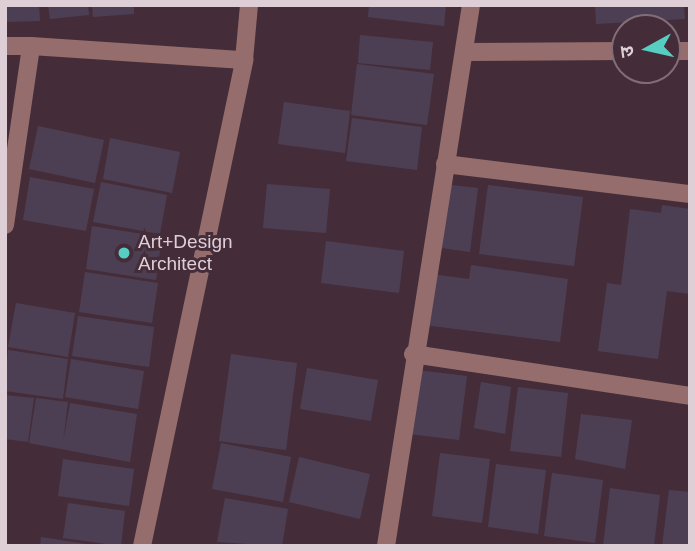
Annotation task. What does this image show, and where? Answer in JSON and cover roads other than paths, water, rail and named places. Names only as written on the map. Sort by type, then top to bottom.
[{"type":"street","points":[[142,546],[244,60],[249,5]]},
{"type":"street","points":[[388,546],[413,354],[471,5]]},
{"type":"street","points":[[5,46],[244,60]]},
{"type":"street","points":[[5,225],[32,46]]},
{"type":"street","points":[[464,52],[611,51]]},
{"type":"street","points":[[445,164],[690,194]]},
{"type":"street","points":[[413,354],[690,396]]},
{"type":"place","name":"Art+Design Architect","points":[[124,253]]}]
